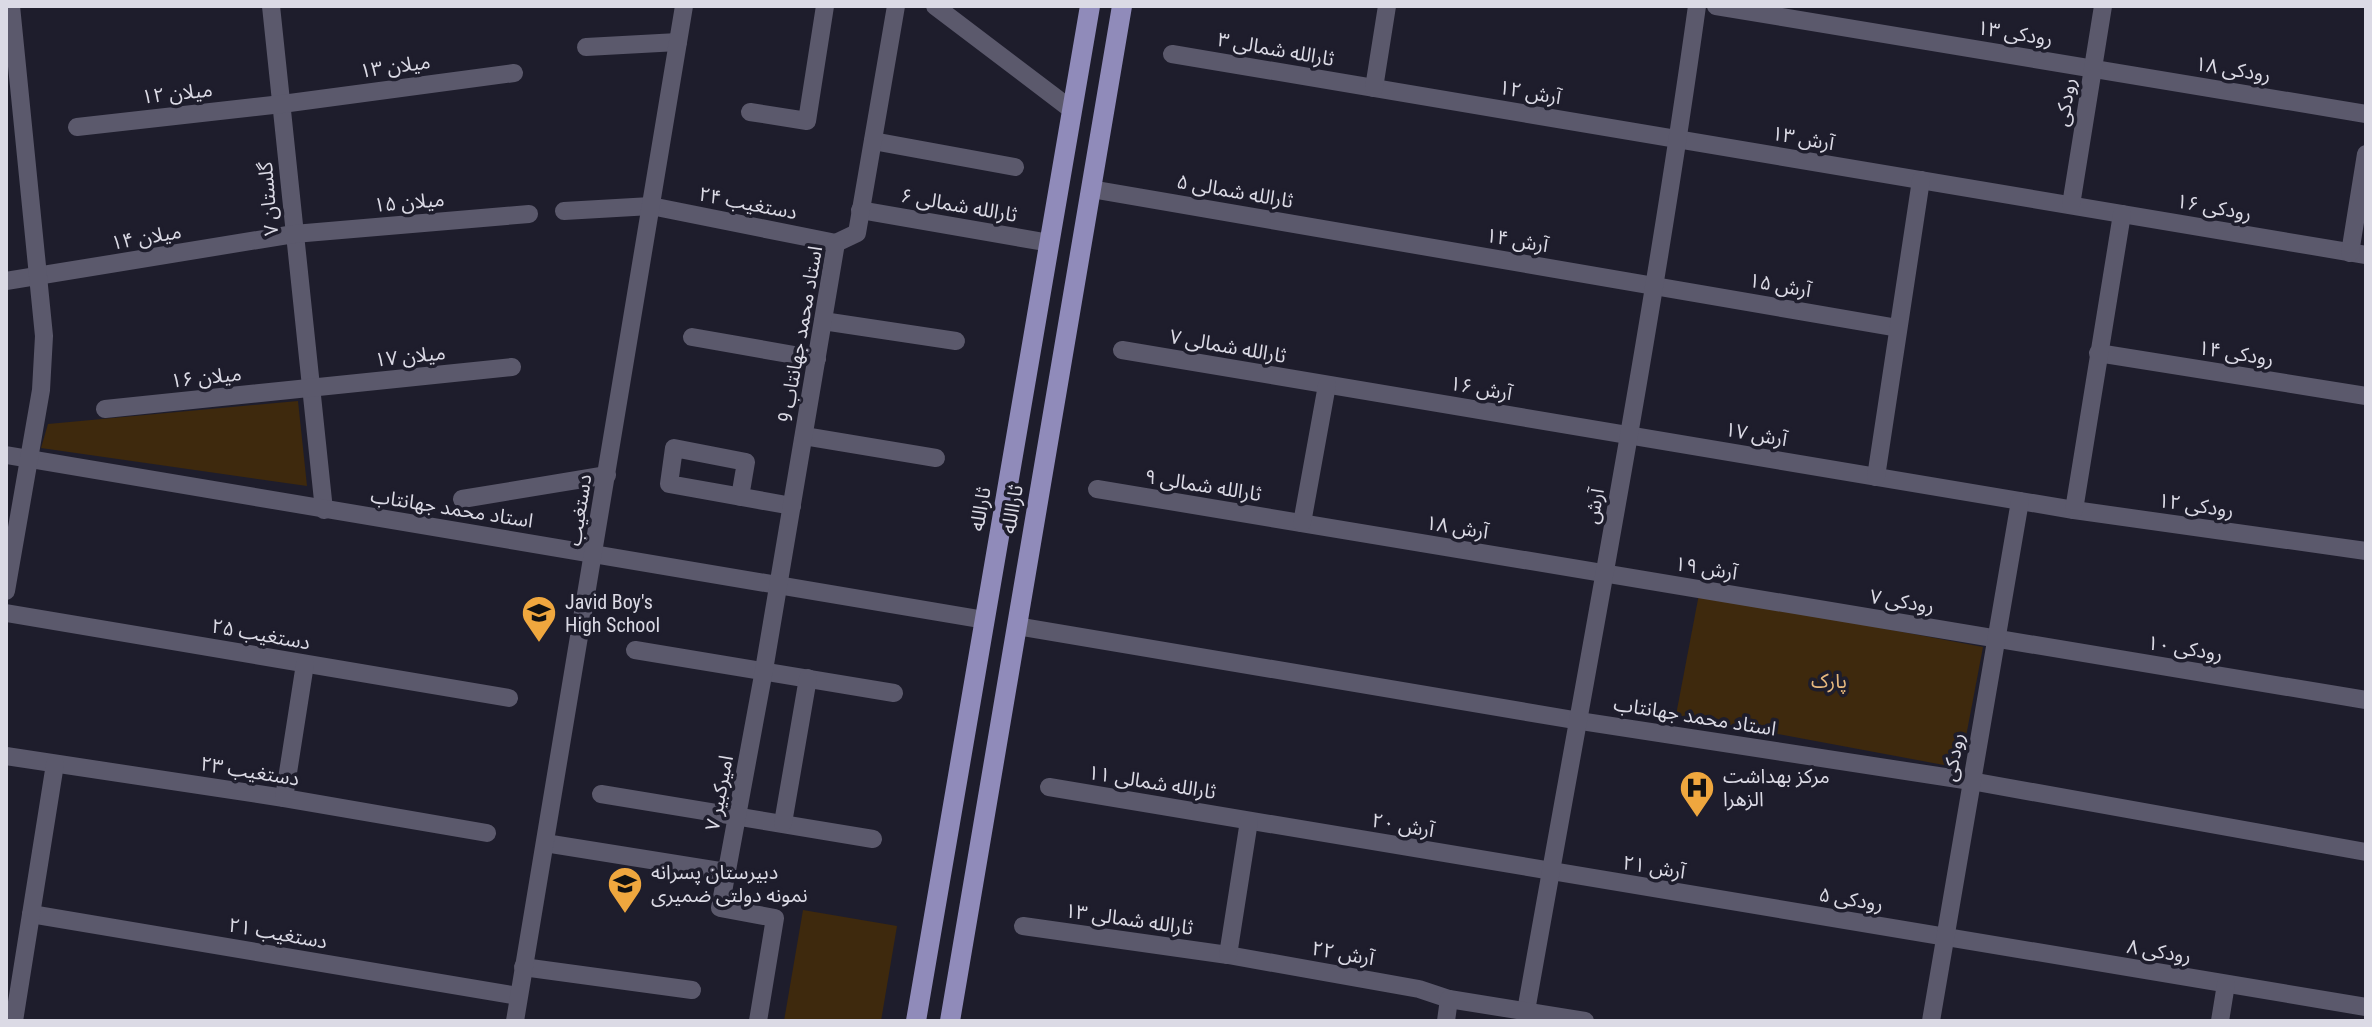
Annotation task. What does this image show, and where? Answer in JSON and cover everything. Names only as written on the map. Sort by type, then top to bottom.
[{"type":"main road","name":"ثارالله","points":[[916,1021],[1090,6]]},
{"type":"main road","name":"ثاراالله","points":[[950,1021],[1122,6]]},
{"type":"main road","points":[[985,620],[1017,626]]},
{"type":"street","points":[[6,591],[41,390],[44,336],[38,277],[15,134],[11,6]]},
{"type":"street","name":"گلستان ۷","points":[[271,6],[324,510]]},
{"type":"street","name":"دستغیب","points":[[515,1021],[684,6]]},
{"type":"street","points":[[750,112],[807,121],[825,6]]},
{"type":"street","name":"استاد محمد جهانتاب 9","points":[[778,586],[836,243],[857,233],[896,6]]},
{"type":"street","points":[[935,6],[1072,110]]},
{"type":"street","points":[[1374,88],[1387,6]]},
{"type":"street","name":"آرش","points":[[1526,1011],[1580,721],[1678,139],[1697,6]]},
{"type":"street","name":"رودکی ۱۳","points":[[1716,6],[2093,68]]},
{"type":"street","name":"رودکی","points":[[2071,205],[2103,6]]},
{"type":"street","points":[[586,47],[678,42]]},
{"type":"street","name":"ثارالله شمالی ۳","points":[[1172,54],[1374,88]]},
{"type":"street","name":"رودکی ۱۸","points":[[2093,68],[2366,114]]},
{"type":"street","name":"میلان ۱۳","points":[[282,104],[514,73]]},
{"type":"street","name":"آرش ۱۲","points":[[1374,88],[1678,139]]},
{"type":"street","name":"میلان ۱۲","points":[[77,127],[282,104]]},
{"type":"street","name":"آرش ۱۳","points":[[1678,139],[2071,205]]},
{"type":"street","points":[[873,141],[1015,167]]},
{"type":"street","points":[[2358,254],[2366,154]]},
{"type":"street","points":[[1876,477],[1921,180]]},
{"type":"street","name":"ثارالله شمالی ۵","points":[[1091,189],[1372,237]]},
{"type":"street","name":"رودکی ۱۶","points":[[2071,205],[2358,254]]},
{"type":"street","name":"دستغیب ۲۴","points":[[564,211],[651,206],[836,243]]},
{"type":"street","name":"ثارالله شمالی ۶","points":[[860,210],[1050,243]]},
{"type":"street","name":"میلان ۱۵","points":[[294,234],[529,214]]},
{"type":"street","points":[[2074,510],[2122,214]]},
{"type":"street","name":"میلان ۱۴","points":[[6,281],[294,234]]},
{"type":"street","name":"آرش ۱۴","points":[[1372,237],[1653,286]]},
{"type":"street","name":"آرش ۱۵","points":[[1653,286],[1898,328]]},
{"type":"street","points":[[823,321],[956,341]]},
{"type":"street","points":[[692,337],[817,359]]},
{"type":"street","name":"ثارالله شمالی ۷","points":[[1122,350],[1327,385]]},
{"type":"street","name":"رودکی ۱۴","points":[[2098,353],[2366,396]]},
{"type":"street","name":"میلان ۱۷","points":[[312,388],[512,367]]},
{"type":"street","points":[[1302,523],[1327,385]]},
{"type":"street","name":"آرش ۱۶","points":[[1327,385],[1628,435]]},
{"type":"street","name":"میلان ۱۶","points":[[105,409],[312,388]]},
{"type":"street","name":"آرش ۱۷","points":[[1628,435],[2020,501]]},
{"type":"street","points":[[804,436],[936,458]]},
{"type":"street","name":"استاد محمد جهانتاب","points":[[6,455],[985,620]]},
{"type":"street","points":[[462,499],[607,475]]},
{"type":"street","name":"ثارالله شمالی ۹","points":[[1097,489],[1302,523]]},
{"type":"street","points":[[740,497],[792,506]]},
{"type":"street","name":"رودکی","points":[[1931,1021],[2020,501]]},
{"type":"street","name":"رودکی ۱۲","points":[[2020,501],[2366,551]]},
{"type":"street","name":"آرش ۱۸","points":[[1302,523],[1605,574]]},
{"type":"street","name":"آرش ۱۹","points":[[1605,574],[1801,606]]},
{"type":"street","name":"امیرکبیر ۷","points":[[758,1021],[775,918],[720,908],[778,586]]},
{"type":"street","name":"رودکی ۷","points":[[1801,606],[1996,639]]},
{"type":"street","name":"دستغیب ۲۵","points":[[6,613],[509,698]]},
{"type":"street","name":"استاد محمد جهانتاب","points":[[1017,626],[1580,721],[1971,781],[2366,852]]},
{"type":"street","name":"رودکی ۱۰","points":[[1996,639],[2366,700]]},
{"type":"street","points":[[635,650],[894,693]]},
{"type":"street","points":[[284,798],[305,664]]},
{"type":"street","points":[[783,823],[808,678]]},
{"type":"street","name":"دستغیب ۲۳","points":[[6,756],[284,798],[487,833]]},
{"type":"street","points":[[14,1021],[55,764]]},
{"type":"street","name":"ثارالله شمالی ۱۱","points":[[1049,787],[1249,821]]},
{"type":"street","points":[[601,794],[873,839]]},
{"type":"street","points":[[1228,955],[1249,821]]},
{"type":"street","name":"آرش ۲۰","points":[[1249,821],[1550,872]]},
{"type":"street","points":[[545,843],[726,872]]},
{"type":"street","name":"آرش ۲۱","points":[[1550,872],[1750,905]]},
{"type":"street","name":"رودکی ۵","points":[[1750,905],[1945,937]]},
{"type":"street","name":"دستغیب ۲۱","points":[[31,914],[518,996]]},
{"type":"street","name":"ثارالله شمالی ۱۳","points":[[1023,926],[1228,955]]},
{"type":"street","name":"رودکی ۸","points":[[1945,937],[2366,1007]]},
{"type":"street","name":"آرش ۲۲","points":[[1228,955],[1419,989],[1449,999],[1585,1021]]},
{"type":"street","points":[[523,967],[692,990]]},
{"type":"street","points":[[2220,1021],[2226,984]]},
{"type":"street","points":[[1446,1021],[1449,999]]},
{"type":"green space","points":[[298,401],[307,486],[41,448],[48,424]]},
{"type":"green space","name":"پارک","points":[[1699,594],[1983,647],[1960,768],[1676,715]]},
{"type":"green space","points":[[803,910],[897,926],[881,1021],[784,1021]]},
{"type":"place","name":"Javid Boy's High School","points":[[539,644]]},
{"type":"place","name":"مرکز بهداشت الزهرا","points":[[1697,819]]},
{"type":"place","name":"دبیرستان پسرانه نمونه دولتی ضمیری","points":[[625,915]]}]
